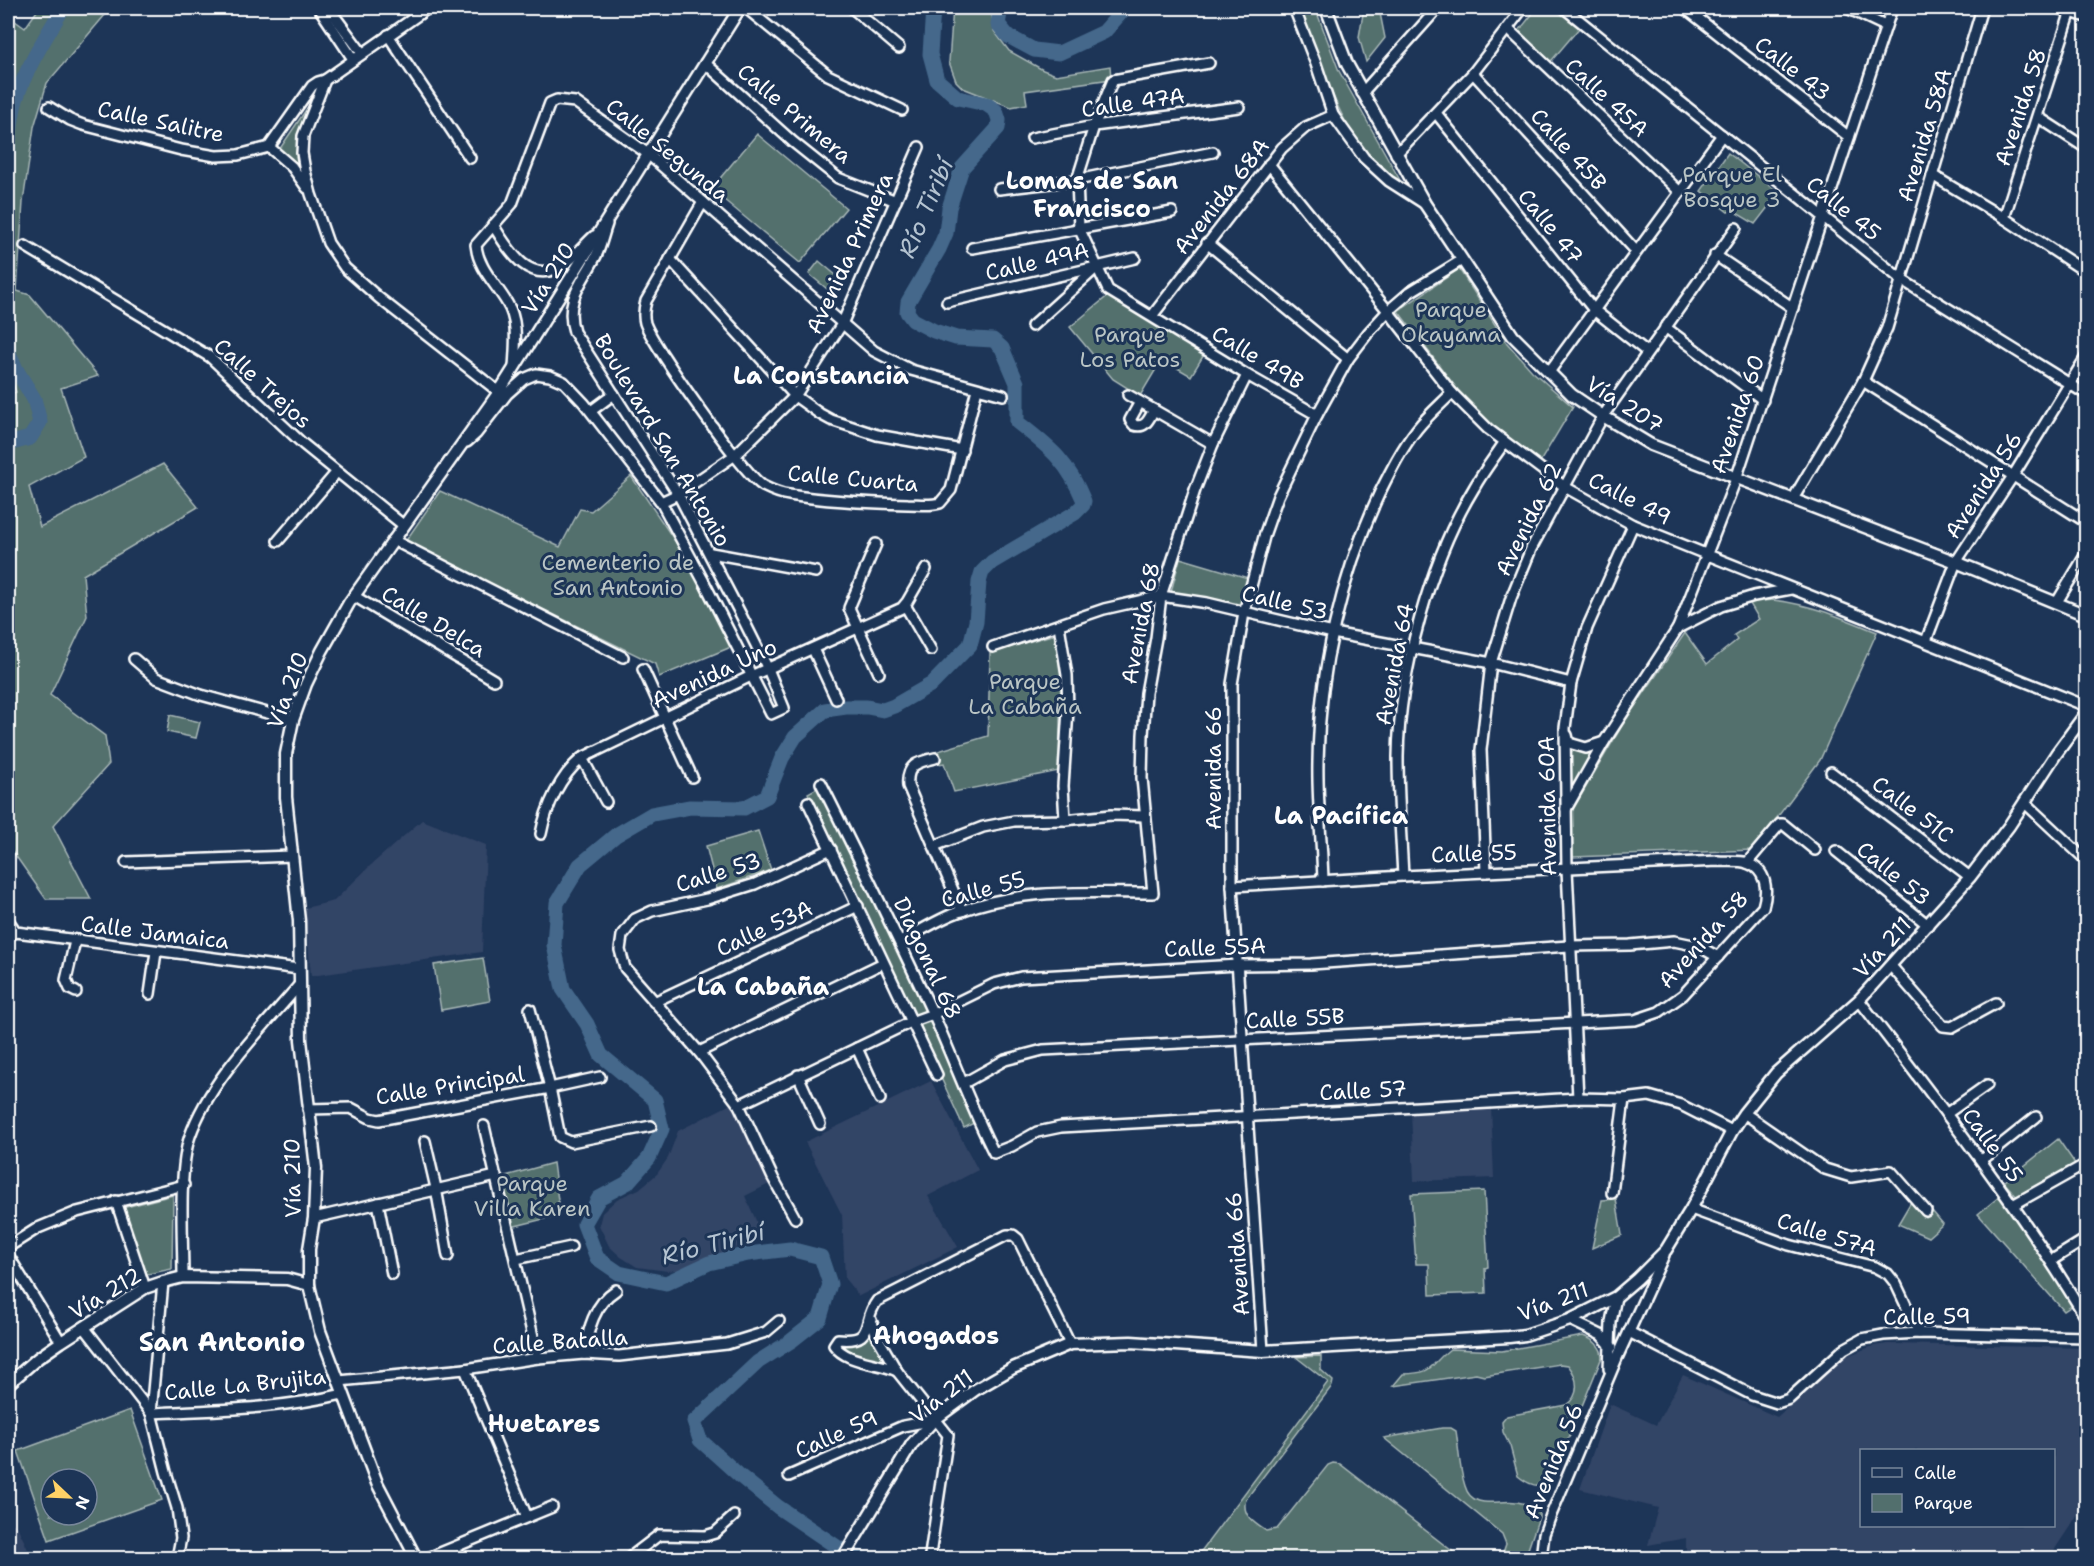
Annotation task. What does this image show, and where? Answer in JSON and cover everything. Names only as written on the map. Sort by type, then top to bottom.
[{"type":"main road","name":"Vía 210","points":[[416,1558],[377,1483],[320,1331],[309,1285],[309,1249],[314,1218],[316,1168],[301,1040],[299,921],[285,774],[286,754],[293,720],[306,684],[322,651],[354,596],[499,392],[740,8]]},
{"type":"main road","name":"Vía 207","points":[[1326,8],[1347,64],[1425,204],[1513,336],[1572,395],[1651,446],[1956,562],[2086,615]]},
{"type":"main road","name":"Vía 211","points":[[843,1558],[912,1444],[934,1420],[975,1390],[1013,1368],[1070,1344],[1101,1341],[1131,1342],[1263,1351],[1509,1337],[1525,1335],[1570,1320],[1616,1297],[1666,1250],[1691,1209],[1732,1131],[1776,1073],[1859,1000],[1928,926],[1970,877],[2025,803],[2086,713]]},
{"type":"main road","name":"Vía 212","points":[[8,1384],[61,1342],[145,1288],[163,1282],[183,1277],[287,1279],[309,1285]]},
{"type":"street","points":[[319,8],[358,56]]},
{"type":"street","points":[[325,8],[336,18],[358,56]]},
{"type":"street","points":[[311,194],[292,167],[268,147],[312,86],[325,80],[428,8]]},
{"type":"street","points":[[746,8],[828,75],[902,110]]},
{"type":"street","points":[[852,8],[899,48]]},
{"type":"street","points":[[1294,8],[1333,115],[1364,158],[1389,181],[1425,204]]},
{"type":"street","points":[[1362,93],[1438,8]]},
{"type":"street","points":[[1396,154],[1473,73],[1523,8]]},
{"type":"street","name":"Calle 45","points":[[1564,8],[1902,280],[2086,394]]},
{"type":"street","name":"Calle 43","points":[[1684,8],[1849,137]]},
{"type":"street","points":[[1847,8],[1885,26]]},
{"type":"street","name":"Avenida 60","points":[[1566,809],[1604,742],[1678,628],[1736,479],[1892,8]]},
{"type":"street","name":"Avenida 58A","points":[[1793,499],[1863,381],[1887,328],[1982,8]]},
{"type":"street","points":[[2059,8],[2071,9],[2086,17]]},
{"type":"street","name":"Avenida 58","points":[[2004,218],[2071,9]]},
{"type":"street","name":"Calle 45A","points":[[1508,29],[1680,192]]},
{"type":"street","points":[[388,35],[470,158]]},
{"type":"street","name":"Calle Primera","points":[[705,63],[793,142],[838,177],[896,201]]},
{"type":"street","points":[[1079,228],[1077,180],[1094,126],[1113,80],[1209,63]]},
{"type":"street","name":"Calle 45B","points":[[1473,73],[1636,251]]},
{"type":"street","points":[[325,80],[303,136],[302,153],[311,194],[328,243],[345,268],[379,298],[499,392]]},
{"type":"street","name":"Calle Segunda","points":[[514,368],[515,325],[508,304],[486,273],[476,251],[478,240],[512,204],[550,103],[557,100],[575,102],[648,154],[874,351],[900,366],[919,373],[1003,395]]},
{"type":"street","name":"Calle Salitre","points":[[49,107],[83,125],[182,150],[216,156],[238,155],[268,147]]},
{"type":"street","name":"Calle 47A","points":[[1032,138],[1094,126],[1239,107]]},
{"type":"street","name":"Calle 47","points":[[1436,113],[1594,310],[1647,352]]},
{"type":"street","name":"Avenida 68A","points":[[1152,316],[1282,148],[1306,127],[1333,115]]},
{"type":"street","points":[[2038,117],[2086,148]]},
{"type":"street","points":[[1549,372],[1722,135]]},
{"type":"street","name":"Avenida Primera","points":[[661,502],[678,494],[735,455],[795,396],[842,324],[919,147]]},
{"type":"street","points":[[999,189],[1077,180],[1214,152]]},
{"type":"street","name":"Calle 49","points":[[1269,164],[1452,393],[1504,443],[1565,486],[1633,525],[2086,706]]},
{"type":"street","points":[[1932,175],[2004,218],[2086,272]]},
{"type":"street","name":"Calle Cuarta","points":[[703,202],[646,301],[645,323],[655,342],[735,455],[759,483],[784,495],[895,504],[935,504],[944,500],[950,493],[977,389]]},
{"type":"street","points":[[972,248],[1172,212]]},
{"type":"street","name":"Boulevard San Antonio","points":[[460,447],[476,434],[516,385],[536,374],[550,376],[564,382],[591,411],[661,502],[705,582],[772,714],[785,706],[711,554],[678,494],[574,332],[571,311],[572,296],[596,256],[609,216]]},
{"type":"street","points":[[493,225],[514,256],[527,268],[542,271],[555,269],[564,264],[601,230]]},
{"type":"street","name":"Calle 49B","points":[[1079,228],[1108,290],[1317,415]]},
{"type":"street","name":"Avenida 62","points":[[1486,872],[1481,750],[1491,663],[1511,598],[1531,549],[1603,416],[1736,228]]},
{"type":"street","points":[[1207,243],[1348,358]]},
{"type":"street","name":"Calle Trejos","points":[[25,246],[210,357],[336,473],[403,525]]},
{"type":"street","points":[[1715,255],[1793,308]]},
{"type":"street","points":[[670,258],[795,396],[826,417],[888,437],[962,450]]},
{"type":"street","name":"Calle 49A","points":[[947,302],[1135,258]]},
{"type":"street","name":"Avenida 66","points":[[1263,1351],[1233,886],[1232,684],[1244,613],[1265,533],[1278,496],[1317,415],[1348,358],[1388,311],[1410,292],[1462,260]]},
{"type":"street","points":[[1032,326],[1097,268]]},
{"type":"street","points":[[1665,327],[1763,400]]},
{"type":"street","name":"Avenida 56","points":[[1926,641],[1956,562],[2013,476],[2086,357]]},
{"type":"street","name":"Avenida 68","points":[[1153,893],[1142,778],[1146,693],[1161,596],[1195,490],[1213,444],[1247,375]]},
{"type":"street","points":[[1863,381],[2086,522]]},
{"type":"street","points":[[1323,881],[1318,762],[1323,691],[1333,633],[1346,580],[1369,517],[1393,466],[1418,428],[1452,393]]},
{"type":"street","points":[[591,411],[614,394]]},
{"type":"street","points":[[1128,395],[1213,444]]},
{"type":"street","points":[[1140,402],[1130,420],[1134,425],[1142,426],[1146,423],[1154,410]]},
{"type":"street","name":"Avenida 64","points":[[1403,876],[1398,755],[1412,648],[1426,597],[1449,537],[1473,489],[1504,443]]},
{"type":"street","points":[[278,541],[336,473]]},
{"type":"street","name":"Avenida 60A","points":[[1578,1098],[1569,946],[1565,728],[1571,683],[1587,628],[1633,525]]},
{"type":"street","points":[[393,540],[623,657]]},
{"type":"street","points":[[876,544],[849,608],[879,673]]},
{"type":"street","points":[[711,554],[816,572]]},
{"type":"street","points":[[2057,602],[2086,554]]},
{"type":"street","points":[[926,569],[904,605],[931,650]]},
{"type":"street","points":[[1678,628],[1721,606],[1754,596],[1791,589]]},
{"type":"street","name":"Calle Delca","points":[[354,596],[494,681]]},
{"type":"street","name":"Calle 53","points":[[993,647],[1104,609],[1161,596],[1207,603],[1333,633],[1491,663],[1571,683]]},
{"type":"street","name":"Avenida Uno","points":[[541,834],[547,812],[561,782],[572,766],[582,758],[904,605]]},
{"type":"street","points":[[1059,625],[1067,675],[1068,710],[1063,786],[1065,820]]},
{"type":"street","points":[[813,649],[836,699]]},
{"type":"street","points":[[134,659],[156,678],[201,695],[293,720]]},
{"type":"street","points":[[643,669],[692,777]]},
{"type":"street","points":[[1565,728],[1569,743],[1576,746],[1586,748],[1604,742]]},
{"type":"street","points":[[582,758],[606,802]]},
{"type":"street","points":[[935,758],[919,762],[912,768],[907,777],[908,786],[962,910]]},
{"type":"street","name":"Calle 51C","points":[[1831,772],[1970,877]]},
{"type":"street","name":"Diagonal 68","points":[[821,783],[900,942],[994,1153]]},
{"type":"street","points":[[808,802],[937,1075]]},
{"type":"street","points":[[2025,803],[2086,860]]},
{"type":"street","points":[[934,846],[983,827],[1014,820],[1065,820],[1111,815],[1145,816]]},
{"type":"street","points":[[1747,863],[1780,824],[1815,850]]},
{"type":"street","name":"Calle 53","points":[[654,1002],[625,968],[620,950],[622,936],[635,919],[652,911],[707,899],[754,884],[831,849]]},
{"type":"street","name":"Calle 53","points":[[1836,851],[1928,926]]},
{"type":"street","points":[[126,862],[292,856]]},
{"type":"street","name":"Avenida 58","points":[[1635,1020],[1659,1012],[1683,996],[1763,907],[1767,892],[1761,874],[1747,863],[1718,861]]},
{"type":"street","name":"Calle 55","points":[[1233,886],[1718,861]]},
{"type":"street","name":"Calle 55","points":[[900,942],[962,910],[1017,897],[1054,892],[1153,893]]},
{"type":"street","name":"Calle 53A","points":[[654,1002],[858,906]]},
{"type":"street","points":[[8,920],[12,934]]},
{"type":"street","name":"Calle Jamaica","points":[[12,934],[299,969]]},
{"type":"street","points":[[75,941],[66,980],[70,989],[76,992]]},
{"type":"street","name":"Calle 55A","points":[[739,1105],[798,1075],[994,984],[1021,977],[1238,965],[1311,964],[1674,941],[1698,946],[1718,957]]},
{"type":"street","points":[[150,994],[156,952]]},
{"type":"street","points":[[699,1052],[884,963]]},
{"type":"street","points":[[1891,966],[1942,1026],[1947,1028],[1952,1028],[1996,1003]]},
{"type":"street","points":[[183,1277],[184,1185],[190,1137],[205,1104],[225,1073],[300,984]]},
{"type":"street","name":"Calle 55","points":[[1859,1000],[1982,1160],[2052,1260],[2086,1318]]},
{"type":"street","points":[[654,1002],[699,1052],[739,1105],[773,1178],[795,1218]]},
{"type":"street","points":[[530,1009],[560,1137],[571,1143],[651,1126]]},
{"type":"street","name":"Calle 55B","points":[[963,1083],[1005,1060],[1042,1050],[1635,1020]]},
{"type":"street","points":[[857,1048],[880,1099]]},
{"type":"street","points":[[798,1075],[820,1124]]},
{"type":"street","name":"Calle Principal","points":[[308,1109],[351,1108],[370,1119],[379,1120],[600,1077]]},
{"type":"street","points":[[1946,1114],[1987,1085]]},
{"type":"street","name":"Calle 57","points":[[994,1153],[1038,1132],[1061,1127],[1578,1098],[1624,1099],[1649,1096],[1681,1105],[1732,1131]]},
{"type":"street","points":[[1611,1193],[1624,1099]]},
{"type":"street","points":[[1744,1113],[1825,1168],[1851,1177],[1891,1171],[1926,1211]]},
{"type":"street","points":[[1982,1160],[2036,1117]]},
{"type":"street","points":[[484,1126],[538,1358]]},
{"type":"street","points":[[425,1141],[448,1256]]},
{"type":"street","points":[[2013,1205],[2086,1164]]},
{"type":"street","points":[[314,1218],[496,1176]]},
{"type":"street","points":[[8,1247],[38,1228],[78,1212],[184,1185]]},
{"type":"street","points":[[116,1201],[145,1288]]},
{"type":"street","points":[[378,1203],[392,1274]]},
{"type":"street","name":"Calle 57A","points":[[1691,1209],[1789,1245],[1875,1267],[1888,1274],[1896,1284],[1919,1333]]},
{"type":"street","points":[[897,1371],[884,1365],[845,1357],[834,1345],[838,1339],[852,1340],[861,1337],[877,1301],[1007,1235],[1013,1235],[1018,1239],[1070,1344]]},
{"type":"street","points":[[2052,1260],[2086,1239]]},
{"type":"street","points":[[516,1259],[571,1247]]},
{"type":"street","name":"Avenida 56","points":[[1541,1558],[1544,1534],[1551,1515],[1617,1358],[1666,1250]]},
{"type":"street","points":[[8,1255],[61,1342]]},
{"type":"street","points":[[163,1282],[152,1413],[177,1508],[181,1538],[177,1558]]},
{"type":"street","points":[[584,1354],[588,1333],[597,1310],[606,1296],[616,1290]]},
{"type":"street","name":"Avenida 56","points":[[1608,1379],[1611,1322],[1616,1297]]},
{"type":"street","points":[[870,1318],[879,1340],[897,1371],[948,1435],[931,1557]]},
{"type":"street","points":[[1570,1320],[1593,1330],[1611,1345],[1617,1358]]},
{"type":"street","name":"Calle Batalla","points":[[339,1381],[465,1369],[538,1358],[584,1354],[619,1356],[727,1344],[765,1332],[779,1321]]},
{"type":"street","points":[[84,1327],[152,1413]]},
{"type":"street","name":"Calle 59","points":[[1629,1332],[1752,1395],[1777,1403],[1789,1399],[1844,1348],[1862,1339],[1919,1333],[2086,1337]]},
{"type":"street","points":[[465,1369],[527,1517]]},
{"type":"street","name":"Calle La Brujita","points":[[152,1413],[255,1407],[312,1401],[343,1394]]},
{"type":"street","name":"Calle 59","points":[[789,1476],[903,1426],[934,1420]]},
{"type":"street","points":[[428,1558],[552,1507]]},
{"type":"street","points":[[629,1558],[659,1535],[705,1536],[715,1533],[734,1516]]},
{"type":"shaded area","points":[[422,820],[486,845],[482,952],[311,976],[305,908],[334,901]]},
{"type":"shaded area","points":[[931,1081],[978,1170],[928,1196],[958,1247],[859,1296],[845,1279],[842,1215],[805,1142]]},
{"type":"shaded area","points":[[731,1104],[769,1184],[745,1196],[763,1236],[691,1268],[668,1271],[637,1267],[621,1257],[609,1246],[599,1225],[602,1213],[617,1199],[639,1189],[657,1174],[668,1158],[678,1131]]},
{"type":"shaded area","points":[[1491,1107],[1494,1178],[1414,1181],[1411,1110]]},
{"type":"shaded area","points":[[1888,1344],[2086,1348],[2086,1502],[2049,1558],[1686,1558],[1686,1538],[1648,1545],[1658,1508],[1580,1489],[1610,1404],[1656,1425],[1683,1375],[1777,1417],[1844,1357],[1873,1346]]},
{"type":"shaded area","points":[[8,1519],[18,1528],[30,1558],[8,1558]]},
{"type":"green space","points":[[39,8],[111,8],[47,83],[34,127],[23,202],[17,291],[30,295],[98,376],[61,388],[84,457],[29,487],[40,527],[163,464],[198,507],[83,575],[87,616],[50,695],[105,736],[109,764],[53,826],[91,899],[46,899],[8,845],[8,395],[16,392],[8,372],[8,16],[25,28]]},
{"type":"green space","points":[[953,8],[991,8],[994,31],[1009,51],[1043,70],[1056,75],[1110,66],[1111,79],[1025,91],[1027,104],[1011,107],[963,88],[956,81],[949,62]]},
{"type":"green space","points":[[1364,8],[1379,8],[1385,38],[1366,62],[1359,37]]},
{"type":"green space","points":[[1537,8],[1557,8],[1580,27],[1547,66],[1515,36]]},
{"type":"green space","points":[[1316,10],[1339,71],[1401,182],[1381,168],[1364,150],[1338,108],[1303,15]]},
{"type":"green space","points":[[316,95],[301,126],[298,144],[304,181],[279,150]]},
{"type":"green space","points":[[757,134],[846,208],[800,263],[711,189]]},
{"type":"green space","name":"Parque El Bosque 3","points":[[1728,153],[1779,193],[1755,224],[1732,210],[1728,212],[1701,191]]},
{"type":"green space","points":[[819,261],[843,281],[832,293],[809,274]]},
{"type":"green space","name":"Parque Okayama","points":[[1459,269],[1507,343],[1532,371],[1573,407],[1540,462],[1489,422],[1460,393],[1398,311]]},
{"type":"green space","name":"Parque Los Patos","points":[[1109,295],[1205,353],[1191,376],[1162,359],[1140,396],[1113,379],[1070,327]]},
{"type":"green space","name":"Cementerio de San Antonio","points":[[631,476],[675,541],[731,647],[659,677],[655,664],[405,542],[440,491],[560,547],[580,509],[591,511]]},
{"type":"green space","points":[[1180,558],[1248,578],[1240,607],[1171,592]]},
{"type":"green space","points":[[1773,600],[1814,608],[1877,632],[1820,760],[1753,850],[1573,857],[1571,816],[1573,809],[1623,724],[1685,633],[1707,664],[1737,640],[1734,635],[1759,619],[1749,602]]},
{"type":"green space","name":"Parque La Cabaña","points":[[1055,634],[1061,671],[1059,771],[954,792],[944,763],[939,764],[935,752],[988,736],[990,653]]},
{"type":"green space","points":[[170,715],[200,722],[196,738],[167,732]]},
{"type":"green space","points":[[1568,746],[1584,752],[1594,750],[1570,792]]},
{"type":"green space","points":[[819,787],[907,968],[976,1122],[964,1128],[808,793]]},
{"type":"green space","points":[[758,831],[771,870],[717,889],[706,846]]},
{"type":"green space","points":[[483,958],[490,1001],[441,1010],[434,965]]},
{"type":"green space","points":[[2058,1139],[2076,1165],[2017,1197],[2004,1182]]},
{"type":"green space","name":"Parque Villa Karen","points":[[553,1163],[560,1215],[511,1227],[502,1177]]},
{"type":"green space","points":[[1484,1191],[1488,1267],[1485,1268],[1486,1293],[1430,1295],[1429,1264],[1416,1264],[1411,1194]]},
{"type":"green space","points":[[173,1195],[172,1269],[143,1275],[122,1208]]},
{"type":"green space","points":[[2000,1196],[2073,1305],[2064,1311],[1978,1214]]},
{"type":"green space","points":[[1616,1199],[1622,1235],[1592,1248],[1602,1200]]},
{"type":"green space","points":[[1912,1200],[1926,1218],[1933,1212],[1943,1224],[1928,1237],[1898,1224]]},
{"type":"green space","points":[[870,1328],[890,1364],[846,1355],[837,1342],[851,1342]]},
{"type":"green space","points":[[1583,1336],[1596,1344],[1602,1357],[1552,1479],[1544,1484],[1531,1484],[1518,1476],[1510,1446],[1503,1432],[1502,1422],[1507,1416],[1566,1405],[1571,1401],[1576,1391],[1576,1380],[1568,1365],[1560,1364],[1484,1376],[1476,1374],[1393,1386],[1403,1374],[1421,1372],[1430,1368],[1450,1349],[1502,1351]]},
{"type":"green space","points":[[1321,1356],[1321,1370],[1333,1381],[1332,1386],[1246,1499],[1247,1514],[1266,1531],[1277,1529],[1328,1465],[1340,1464],[1461,1558],[1196,1558],[1328,1382],[1296,1357]]},
{"type":"green space","points":[[130,1410],[162,1500],[99,1522],[99,1467],[39,1467],[39,1511],[18,1451]]},
{"type":"green space","points":[[1451,1428],[1456,1431],[1463,1479],[1469,1494],[1474,1499],[1487,1502],[1520,1502],[1539,1511],[1525,1558],[1501,1558],[1506,1544],[1502,1534],[1384,1438]]},
{"type":"green space","points":[[44,1527],[86,1527],[49,1540]]},
{"type":"waterway","points":[[8,152],[13,113],[24,77],[63,8]]},
{"type":"waterway","name":"Río Tiribí","points":[[843,1551],[778,1507],[740,1476],[700,1440],[694,1422],[758,1362],[791,1341],[820,1318],[830,1284],[821,1257],[790,1249],[748,1254],[709,1263],[666,1283],[619,1273],[597,1258],[584,1224],[599,1198],[627,1183],[649,1158],[662,1129],[655,1100],[601,1055],[587,1024],[563,989],[554,945],[557,903],[580,865],[616,835],[652,814],[690,807],[744,808],[767,796],[782,758],[795,737],[825,710],[846,707],[883,710],[932,684],[970,645],[976,622],[982,572],[992,562],[1075,513],[1083,505],[1084,501],[1078,487],[1057,456],[1017,422],[1017,383],[1002,348],[993,340],[956,338],[934,331],[913,320],[907,312],[908,302],[946,233],[949,208],[962,168],[998,128],[999,120],[996,111],[986,104],[958,98],[937,80],[930,54],[933,8]]},
{"type":"waterway","name":"Río Tiribí","points":[[1001,8],[998,24],[1008,36],[1034,50],[1059,53],[1104,32],[1125,8]]},
{"type":"waterway","points":[[8,96],[15,103]]},
{"type":"waterway","points":[[8,351],[34,399],[40,422],[30,438],[8,444]]},
{"type":"waterway","name":"Río Tiribí","points":[[851,1556],[863,1558]]},
{"type":"district","name":"Lomas de San Francisco","points":[[1092,195]]},
{"type":"district","name":"La Constancia","points":[[821,376]]},
{"type":"district","name":"La Pacífica","points":[[1341,816]]},
{"type":"district","name":"La Cabaña","points":[[763,987]]},
{"type":"district","name":"Ahogados","points":[[936,1336]]},
{"type":"district","name":"San Antonio","points":[[222,1342]]},
{"type":"district","name":"Huetares","points":[[544,1424]]}]
